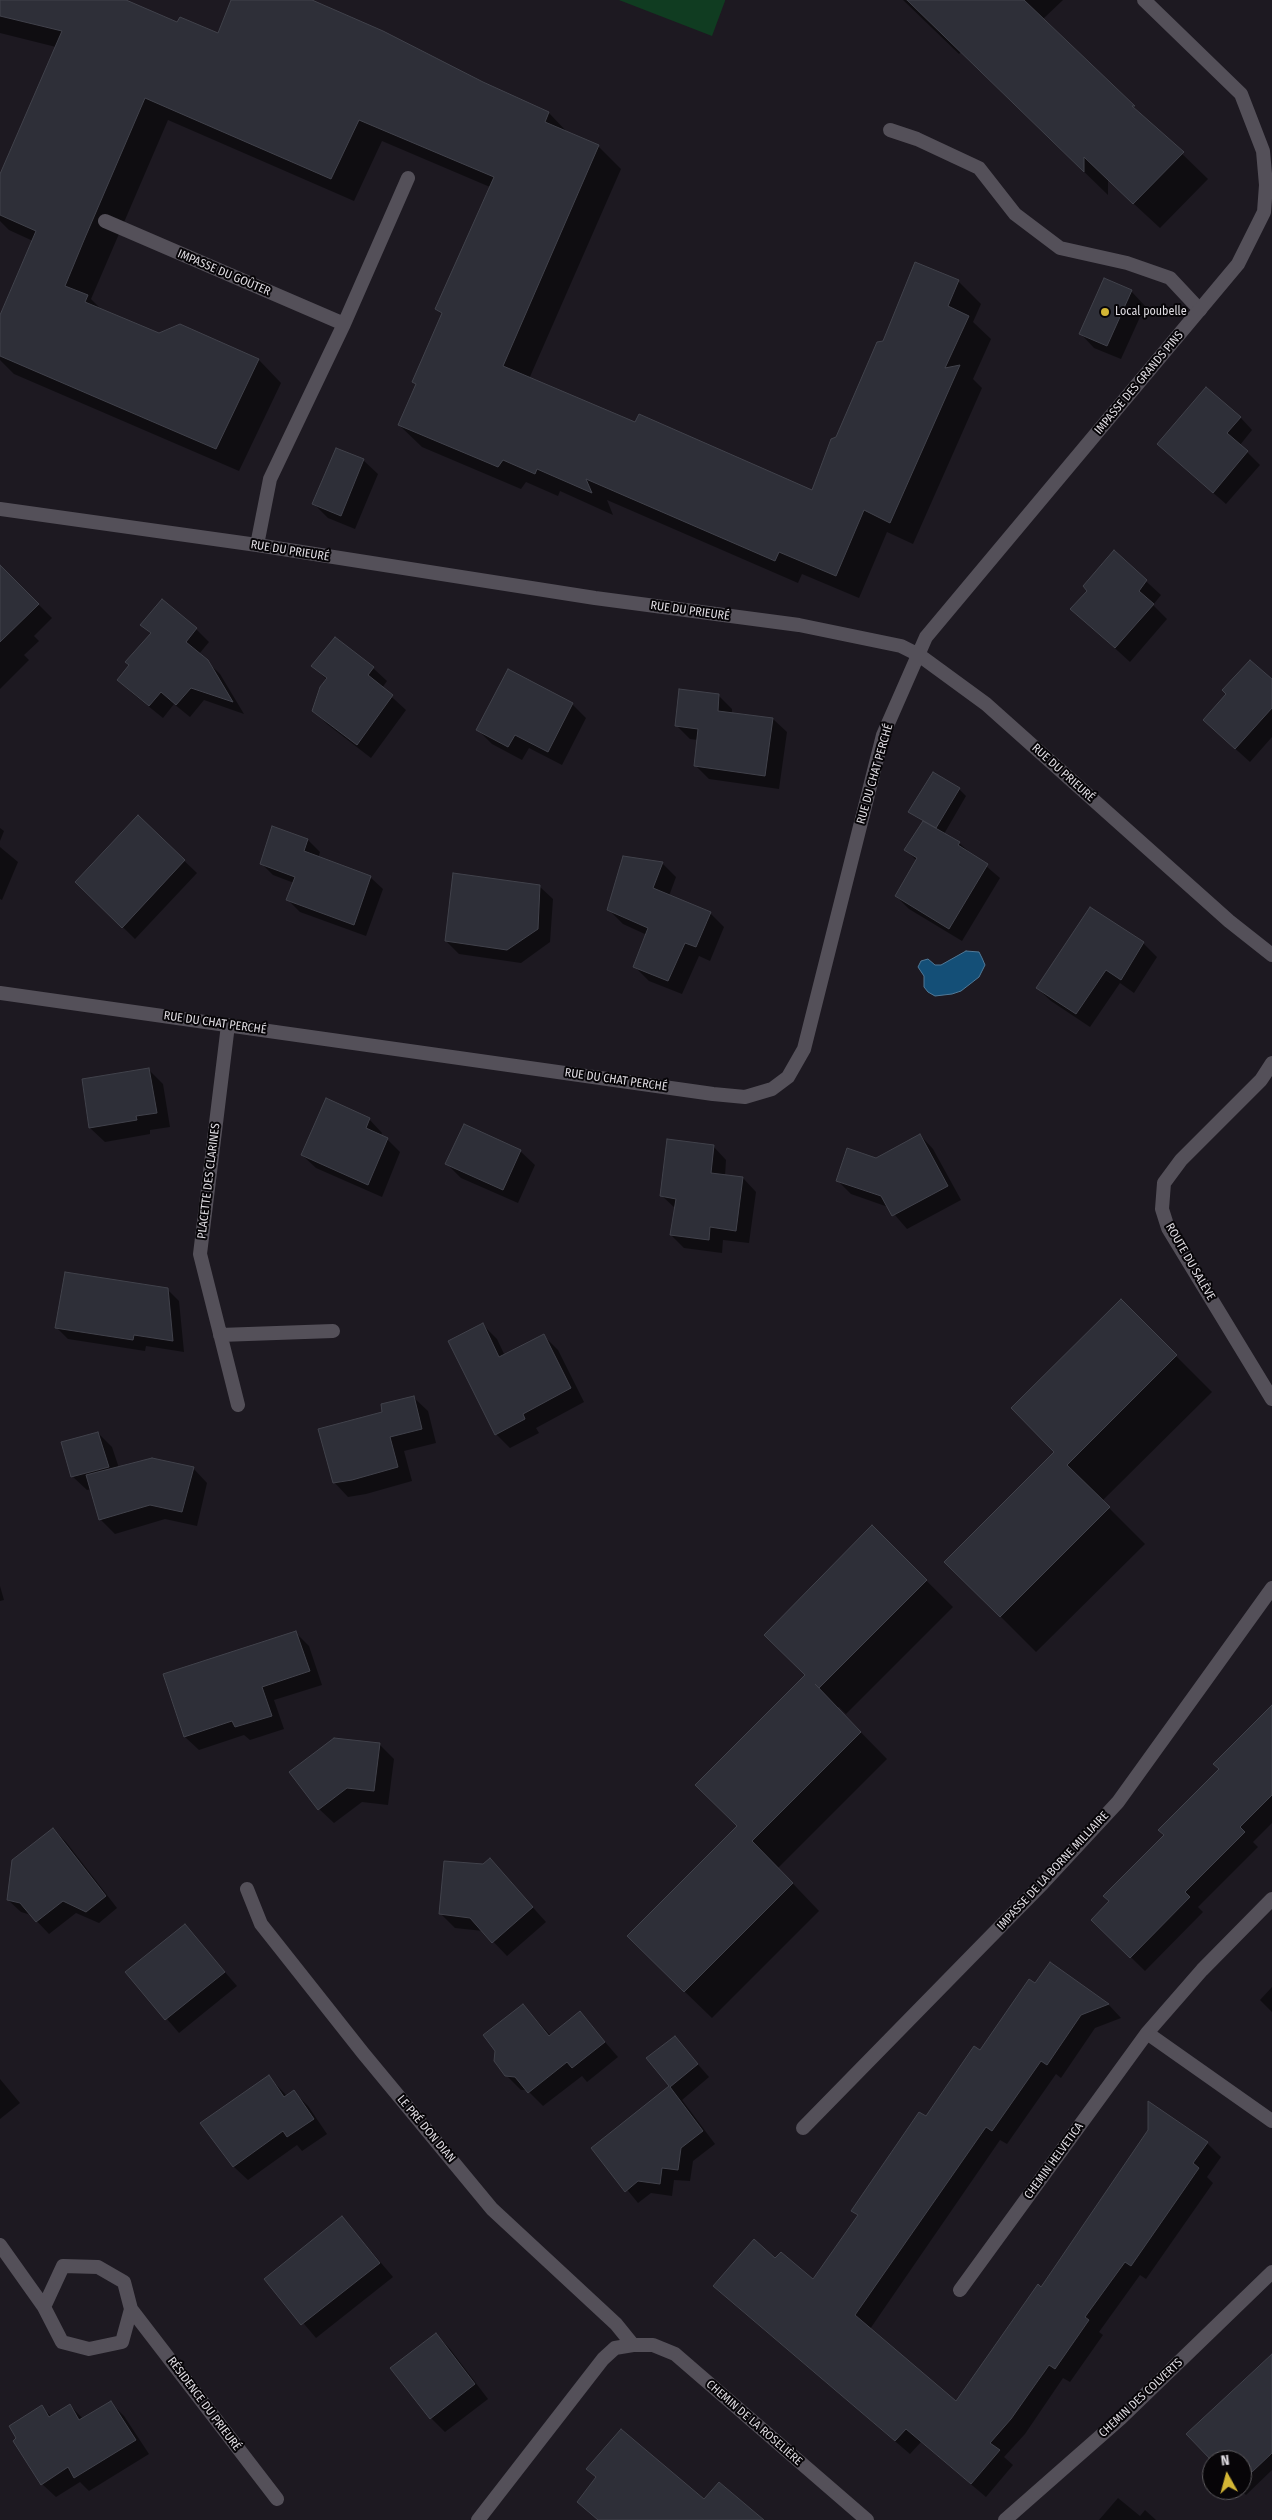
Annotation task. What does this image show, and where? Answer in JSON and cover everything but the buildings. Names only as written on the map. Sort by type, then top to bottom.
[{"type":"street","name":"IMPASSE DES GRANDS PINS","points":[[919,655],[926,637],[1238,264],[1264,212],[1269,185],[1263,151],[1241,94],[1144,0]]},
{"type":"street","points":[[890,130],[917,139],[979,168],[1014,214],[1060,248],[1128,263],[1170,278],[1200,310]]},
{"type":"street","points":[[258,546],[270,479],[344,324],[408,178]]},
{"type":"street","name":"IMPASSE DU GOÛTER","points":[[105,221],[344,324]]},
{"type":"street","name":"RUE DU PRIEURÉ","points":[[0,510],[258,546],[595,598],[799,625],[901,646],[919,655],[986,704],[1229,921],[1272,955]]},
{"type":"street","name":"RUE DU CHAT PERCHÉ","points":[[0,993],[713,1094],[745,1097],[772,1089],[788,1076],[804,1049],[883,735],[919,655]]},
{"type":"street","name":"PLACETTE DES CLARINES","points":[[228,1025],[200,1254],[238,1405]]},
{"type":"street","name":"ROUTE DU SALÈVE","points":[[1272,1063],[1260,1080],[1180,1160],[1164,1183],[1162,1209],[1168,1228],[1272,1399]]},
{"type":"street","points":[[220,1335],[333,1331]]},
{"type":"street","name":"IMPASSE DE LA BORNE MILLIAIRE","points":[[803,2128],[1043,1883],[1118,1802],[1272,1588]]},
{"type":"street","name":"LE PRÉ DON DIAN","points":[[247,1889],[262,1924],[363,2054],[492,2209],[616,2324],[633,2345]]},
{"type":"street","name":"CHEMIN HELVETICA","points":[[960,2290],[1147,2033],[1202,1970],[1272,1899]]},
{"type":"street","points":[[1147,2033],[1272,2121]]},
{"type":"street","points":[[0,2245],[44,2307],[62,2342],[89,2349],[122,2342],[131,2309],[124,2282],[98,2267],[63,2266],[44,2307]]},
{"type":"street","name":"CHEMIN DES COLVERTS","points":[[1006,2520],[1121,2418],[1272,2272]]},
{"type":"street","name":"RÉSIDENCE DU PRIEURÉ","points":[[131,2309],[276,2499]]},
{"type":"street","points":[[478,2520],[603,2360],[615,2348],[633,2345]]},
{"type":"street","name":"CHEMIN DE LA ROSELIÈRE","points":[[633,2345],[653,2345],[675,2354],[867,2520]]},
{"type":"green space","points":[[619,0],[725,0],[725,1],[712,36]]},
{"type":"water","points":[[966,951],[979,952],[985,965],[979,977],[961,991],[952,994],[935,996],[928,992],[924,987],[924,976],[918,967],[921,961],[928,959],[935,965],[941,965]]},
{"type":"place","name":"Local poubelle","points":[[1105,312]]}]
